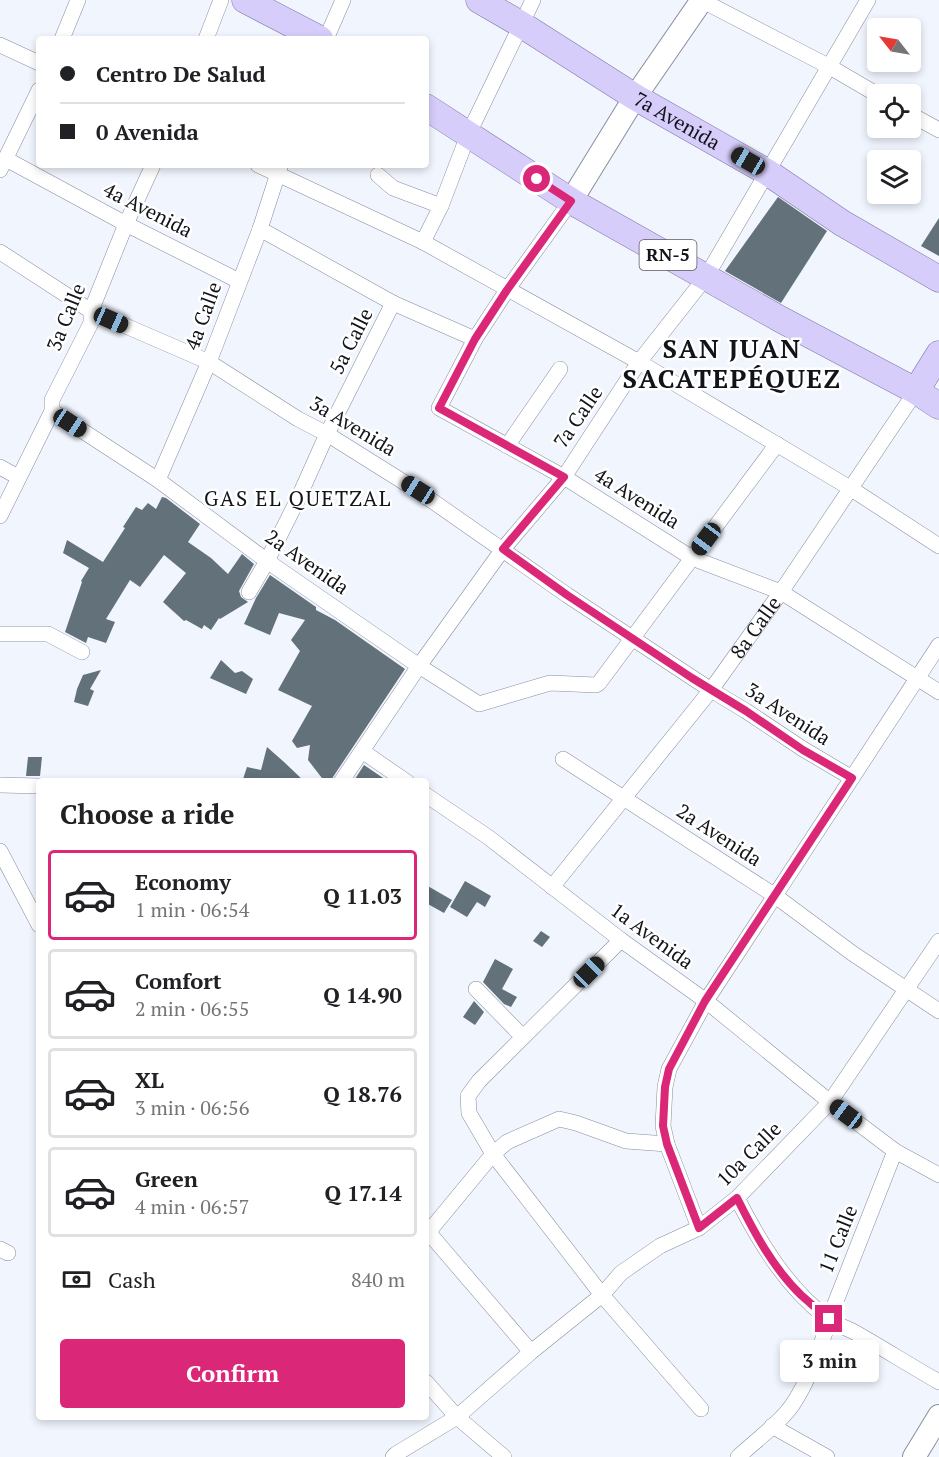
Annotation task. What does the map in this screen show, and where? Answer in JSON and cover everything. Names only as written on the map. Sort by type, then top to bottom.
[{"type":"main road","points":[[244,0],[314,36]]},
{"type":"main road","name":"7a Avenida","points":[[479,0],[636,97],[767,172],[842,223],[939,279]]},
{"type":"main road","name":"RN-5","points":[[429,109],[571,201],[939,406]]},
{"type":"main road","name":"8a Calle","points":[[916,392],[939,354]]},
{"type":"street","points":[[63,36],[78,0]]},
{"type":"street","points":[[207,36],[222,0]]},
{"type":"street","points":[[327,36],[343,0]]},
{"type":"street","points":[[423,242],[441,206],[468,135],[533,0]]},
{"type":"street","points":[[260,229],[393,303],[475,339],[571,201],[636,97],[702,0],[867,89]]},
{"type":"street","name":"7a Calle","points":[[344,778],[419,666],[503,549],[564,477],[639,362],[706,277],[868,0]]},
{"type":"street","points":[[0,45],[36,62]]},
{"type":"street","points":[[3,165],[36,96]]},
{"type":"street","points":[[921,120],[939,130]]},
{"type":"street","name":"4a Avenida","points":[[3,165],[239,281]]},
{"type":"street","name":"3a Calle","points":[[0,516],[52,411],[52,400],[91,323],[91,312],[126,224],[152,168]]},
{"type":"street","points":[[279,170],[423,242],[639,362],[850,488],[939,546]]},
{"type":"street","name":"4a Calle","points":[[158,480],[208,362],[260,229],[279,170]]},
{"type":"street","points":[[378,175],[393,188],[441,206]]},
{"type":"street","name":"3a Avenida","points":[[0,252],[91,312],[208,362],[418,490],[632,638],[803,750],[852,778]]},
{"type":"street","name":"5a Calle","points":[[249,592],[298,499],[327,434],[393,303]]},
{"type":"street","name":"4a Avenida","points":[[475,339],[439,408],[564,477],[692,558],[782,592],[939,692]]},
{"type":"street","points":[[507,446],[560,369]]},
{"type":"street","name":"8a Calle","points":[[552,887],[711,690],[782,592],[916,392]]},
{"type":"street","name":"2a Avenida","points":[[52,411],[158,480],[267,561],[419,666],[479,704],[550,683],[596,685],[632,638]]},
{"type":"street","points":[[632,638],[777,444]]},
{"type":"street","points":[[0,467],[18,477]]},
{"type":"street","points":[[0,634],[48,634],[82,652]]},
{"type":"street","points":[[699,1228],[667,1144],[663,1126],[665,1087],[669,1069],[705,1001],[939,645]]},
{"type":"street","points":[[362,751],[401,778]]},
{"type":"street","name":"2a Avenida","points":[[562,759],[774,895],[852,953],[939,1011]]},
{"type":"street","points":[[0,785],[36,786]]},
{"type":"street","name":"1a Avenida","points":[[429,797],[488,837],[621,940],[705,1001],[830,1102],[895,1151],[939,1175]]},
{"type":"street","points":[[0,851],[36,919]]},
{"type":"street","points":[[621,940],[479,1082],[468,1096],[469,1113],[493,1154],[602,1295],[701,1409]]},
{"type":"street","name":"10a Calle","points":[[393,1457],[457,1417],[531,1352],[602,1295],[621,1273],[660,1246],[699,1228],[737,1198],[830,1102],[939,941]]},
{"type":"street","points":[[476,989],[523,1037]]},
{"type":"street","points":[[429,1232],[493,1154],[507,1142],[559,1119],[626,1141],[667,1144]]},
{"type":"street","name":"11 Calle","points":[[738,1457],[786,1413],[796,1397],[825,1334],[895,1151]]},
{"type":"street","points":[[737,1198],[775,1264],[800,1293],[829,1319],[939,1383]]},
{"type":"street","points":[[429,1236],[531,1352]]},
{"type":"street","points":[[429,1385],[457,1417],[504,1457]]},
{"type":"street","points":[[915,1457],[939,1416]]},
{"type":"street","points":[[772,1426],[828,1457]]},
{"type":"building","points":[[778,197],[827,231],[781,303],[725,271]]},
{"type":"building","points":[[939,218],[939,256],[921,246]]},
{"type":"building","points":[[162,497],[200,524],[188,542],[211,558],[228,574],[242,554],[254,564],[239,591],[241,597],[248,602],[219,618],[211,630],[204,625],[202,629],[184,621],[163,602],[186,573],[164,555],[140,587],[130,580],[106,619],[115,622],[106,643],[88,637],[86,643],[65,632],[81,581],[89,568],[63,553],[67,540],[103,562],[136,507],[142,510],[148,503],[156,509]]},
{"type":"building","points":[[270,575],[316,607],[316,610],[335,620],[405,669],[333,778],[322,778],[308,760],[310,745],[297,748],[292,741],[312,706],[278,690],[300,651],[291,640],[305,620],[279,613],[270,635],[244,624]]},
{"type":"building","points":[[221,660],[235,673],[242,671],[253,679],[246,694],[210,678]]},
{"type":"building","points":[[101,670],[90,689],[94,691],[88,706],[74,702],[83,675]]},
{"type":"building","points":[[267,747],[301,778],[243,778],[247,767],[261,770]]},
{"type":"building","points":[[28,757],[42,757],[40,776],[26,776]]},
{"type":"building","points":[[364,765],[383,778],[356,778]]},
{"type":"building","points":[[465,881],[491,896],[485,907],[477,902],[467,917],[450,907]]},
{"type":"building","points":[[429,887],[452,900],[444,913],[429,905]]},
{"type":"building","points":[[541,931],[550,937],[542,947],[533,941]]},
{"type":"building","points":[[495,959],[513,969],[502,989],[517,997],[511,1007],[504,1004],[483,982]]},
{"type":"building","points":[[474,1001],[484,1012],[475,1025],[463,1017]]},
{"type":"district","name":"SAN JUAN SACATEPÉQUEZ","points":[[732,364]]},
{"type":"district","name":"GAS EL QUETZAL","points":[[298,499]]},
{"type":"route","points":[[537,179],[571,201],[475,339],[439,408],[564,477],[503,549],[567,595],[692,678],[803,750],[852,778],[705,1001],[669,1069],[665,1087],[663,1126],[667,1144],[699,1228],[737,1198],[775,1264],[800,1293],[829,1319]]}]
